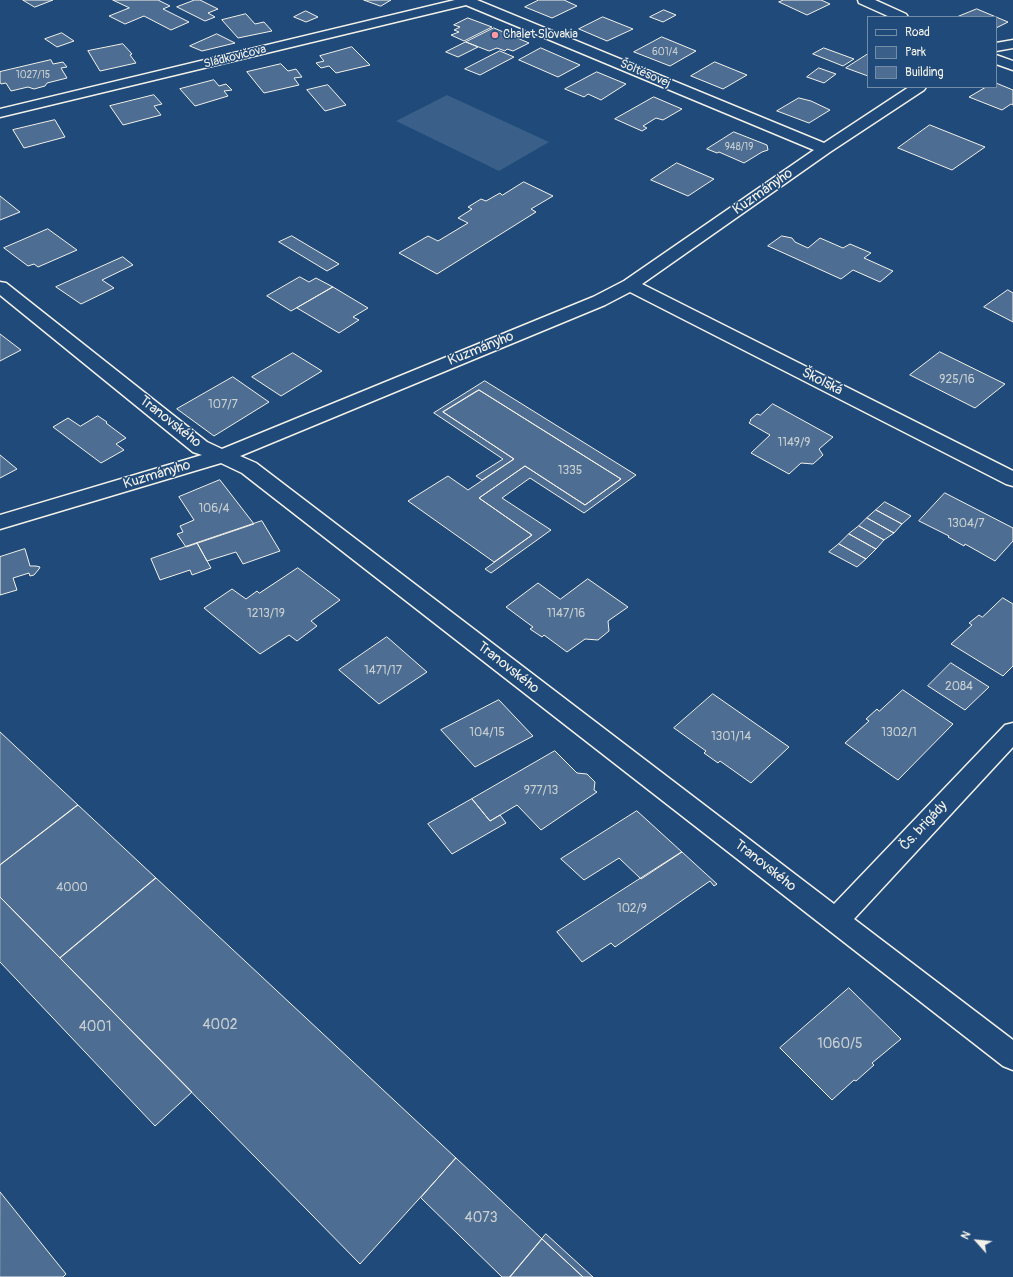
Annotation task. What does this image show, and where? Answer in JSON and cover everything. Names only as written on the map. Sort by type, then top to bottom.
[{"type":"street","name":"Sládkovičova","points":[[0,113],[468,0]]},
{"type":"street","name":"Šoltésovej","points":[[468,0],[825,150]]},
{"type":"street","points":[[864,0],[899,16]]},
{"type":"street","points":[[997,48],[1013,44]]},
{"type":"street","points":[[997,59],[1013,66]]},
{"type":"street","name":"Kuzmányho","points":[[0,522],[222,456],[599,301],[630,285],[917,88]]},
{"type":"street","name":"Školská","points":[[630,285],[1013,479]]},
{"type":"street","name":"Tranovského","points":[[0,287],[200,447],[249,468],[1013,1057]]},
{"type":"street","name":"Čs. brigády","points":[[835,921],[1013,732]]},
{"type":"green space","points":[[447,95],[549,142],[499,171],[396,121]]},
{"type":"building","points":[[23,0],[53,0],[35,7]]},
{"type":"building","points":[[113,0],[158,0],[170,6],[163,9],[189,22],[171,30],[144,16],[125,24],[109,16],[129,8]]},
{"type":"building","points":[[195,0],[200,0],[218,9],[208,13],[215,17],[205,21],[177,7]]},
{"type":"building","points":[[364,0],[391,0],[381,6]]},
{"type":"building","points":[[539,0],[564,0],[577,6],[552,18],[525,7]]},
{"type":"building","points":[[784,0],[821,0],[830,4],[807,15],[779,2]]},
{"type":"building","points":[[977,9],[994,16],[960,16]]},
{"type":"building","points":[[664,10],[676,15],[663,22],[650,17]]},
{"type":"building","points":[[306,11],[318,17],[306,22],[294,17]]},
{"type":"building","points":[[246,14],[255,24],[264,22],[272,31],[238,38],[222,20]]},
{"type":"building","points":[[603,17],[633,29],[607,41],[579,29]]},
{"type":"building","points":[[997,17],[1008,22],[997,28]]},
{"type":"building","points":[[468,18],[492,27],[464,41],[451,35],[459,32],[454,30],[460,27],[454,25]]},
{"type":"building","name":"Chalet Slovakia","points":[[494,28],[529,43],[513,51],[507,49],[505,51],[497,48],[489,51],[466,42]]},
{"type":"building","points":[[62,33],[74,41],[57,47],[45,39]]},
{"type":"building","points":[[217,34],[235,43],[202,51],[190,46]]},
{"type":"building","points":[[662,37],[696,51],[670,66],[634,52]]},
{"type":"building","name":"Chalet Slovakia","points":[[466,42],[478,47],[458,57],[446,52]]},
{"type":"building","points":[[123,44],[132,54],[130,55],[136,63],[100,71],[88,51]]},
{"type":"building","points":[[352,47],[370,65],[336,73],[329,66],[321,68],[316,63],[324,61],[320,56]]},
{"type":"building","points":[[541,48],[580,65],[558,77],[519,60]]},
{"type":"building","points":[[824,48],[854,59],[843,66],[813,54]]},
{"type":"building","points":[[500,51],[514,57],[480,75],[465,69]]},
{"type":"building","points":[[867,55],[867,76],[846,68]]},
{"type":"building","points":[[51,60],[53,64],[63,62],[67,67],[61,68],[67,78],[47,83],[45,86],[34,89],[28,87],[11,91],[6,83],[1,84],[0,82],[0,72]]},
{"type":"building","points":[[715,62],[747,75],[723,89],[691,76]]},
{"type":"building","points":[[281,64],[288,71],[296,69],[302,77],[294,78],[299,85],[264,93],[247,72]]},
{"type":"building","points":[[819,68],[836,74],[824,83],[807,77]]},
{"type":"building","points":[[597,72],[626,84],[601,100],[588,94],[584,97],[565,89]]},
{"type":"building","points":[[214,80],[219,86],[226,84],[232,90],[224,91],[228,96],[195,106],[180,89]]},
{"type":"building","points":[[997,83],[1013,90],[1013,105],[1011,104],[1002,110],[969,97],[984,88],[997,88]]},
{"type":"building","points":[[328,85],[346,105],[325,111],[307,90]]},
{"type":"building","points":[[154,95],[162,104],[154,106],[161,115],[123,125],[110,106]]},
{"type":"building","points":[[654,97],[682,109],[663,120],[656,118],[643,126],[647,128],[642,131],[615,119]]},
{"type":"building","points":[[799,98],[811,101],[830,110],[809,123],[777,111]]},
{"type":"building","points":[[55,120],[65,137],[24,148],[13,130]]},
{"type":"building","points":[[930,125],[985,147],[952,170],[898,148]]},
{"type":"building","points":[[734,132],[767,145],[768,150],[744,163],[719,152],[717,153],[707,149]]},
{"type":"building","points":[[677,163],[714,179],[688,196],[651,180]]},
{"type":"building","points":[[524,182],[553,196],[531,209],[536,212],[437,274],[399,253],[428,236],[438,241],[468,223],[458,218],[472,209],[468,207],[481,199],[486,201],[500,193],[502,195]]},
{"type":"building","points":[[0,196],[20,212],[0,220]]},
{"type":"building","points":[[48,229],[77,250],[38,267],[34,264],[28,266],[4,248]]},
{"type":"building","points":[[292,236],[339,264],[327,271],[279,242]]},
{"type":"building","points":[[782,236],[792,238],[795,242],[808,248],[820,238],[843,248],[850,244],[871,253],[864,258],[893,271],[880,282],[853,270],[841,279],[768,246]]},
{"type":"building","points":[[123,257],[133,265],[102,280],[114,288],[81,304],[56,287]]},
{"type":"building","points":[[300,277],[309,282],[316,278],[333,287],[291,311],[267,296]]},
{"type":"building","points":[[333,287],[368,308],[353,317],[359,320],[339,333],[297,308]]},
{"type":"building","points":[[1008,290],[1013,293],[1013,322],[984,307]]},
{"type":"building","points":[[0,334],[21,350],[0,361]]},
{"type":"building","points":[[940,352],[1005,384],[975,408],[910,375]]},
{"type":"building","points":[[293,353],[322,371],[281,396],[252,377]]},
{"type":"building","points":[[233,377],[269,402],[214,436],[177,409]]},
{"type":"building","points":[[485,381],[636,475],[584,513],[530,478],[502,498],[551,530],[491,573],[485,569],[532,535],[479,498],[525,466],[585,505],[621,479],[479,390],[443,412],[514,459],[482,480],[476,476],[503,459],[434,413]]},
{"type":"building","points":[[479,390],[621,479],[585,505],[525,466],[479,498],[532,535],[494,562],[408,501],[448,476],[468,490],[514,459],[443,412]]},
{"type":"building","points":[[773,404],[833,437],[819,449],[823,455],[813,464],[801,463],[789,474],[751,453],[770,435],[749,423],[750,420],[757,414],[760,415]]},
{"type":"building","points":[[98,416],[126,438],[116,444],[124,450],[101,463],[53,427],[68,418],[80,426]]},
{"type":"building","points":[[0,455],[17,469],[0,478]]},
{"type":"building","points":[[220,480],[254,524],[186,547],[177,534],[183,532],[180,526],[194,520],[179,497]]},
{"type":"building","points":[[945,493],[1013,528],[1013,541],[995,561],[919,521]]},
{"type":"building","points":[[885,502],[911,516],[902,524],[876,510]]},
{"type":"building","points":[[876,510],[902,524],[894,533],[867,518]]},
{"type":"building","points":[[867,518],[894,533],[884,540],[859,526]]},
{"type":"building","points":[[262,521],[280,551],[243,564],[236,552],[207,561],[197,543]]},
{"type":"building","points":[[859,526],[884,540],[876,549],[849,534]]},
{"type":"building","points":[[849,534],[876,549],[866,559],[839,544]]},
{"type":"building","points":[[197,543],[211,568],[192,575],[190,570],[160,580],[151,559]]},
{"type":"building","points":[[839,544],[866,559],[857,567],[829,552]]},
{"type":"building","points":[[25,549],[30,566],[40,567],[39,569],[34,575],[30,576],[29,573],[13,578],[17,590],[0,595],[0,557]]},
{"type":"building","points":[[298,568],[340,600],[311,621],[317,626],[297,641],[289,635],[260,654],[204,608],[232,589],[246,599],[257,591],[259,593]]},
{"type":"building","points":[[588,579],[628,607],[608,621],[609,631],[598,640],[585,639],[567,652],[544,635],[542,637],[530,629],[533,627],[506,607],[538,583],[560,599]]},
{"type":"building","points":[[1003,598],[1013,604],[1013,666],[1003,676],[951,644],[972,625],[969,623],[979,615],[982,617]]},
{"type":"building","points":[[387,637],[427,672],[379,704],[339,670]]},
{"type":"building","points":[[951,663],[989,687],[965,710],[928,686]]},
{"type":"building","points":[[903,690],[953,724],[898,780],[845,743],[869,721],[866,719],[877,709],[879,711]]},
{"type":"building","points":[[713,694],[789,747],[751,783],[720,761],[718,763],[704,753],[706,751],[674,728]]},
{"type":"building","points":[[499,700],[533,736],[475,767],[441,730]]},
{"type":"building","points":[[0,732],[78,805],[0,865]]},
{"type":"building","points":[[555,751],[577,773],[587,774],[595,782],[594,790],[597,792],[541,830],[517,805],[490,821],[472,799]]},
{"type":"building","points":[[472,799],[490,821],[500,815],[506,823],[452,854],[428,824]]},
{"type":"building","points":[[78,805],[156,878],[60,958],[0,897],[0,865]]},
{"type":"building","points":[[637,811],[682,852],[641,879],[619,858],[584,880],[561,859]]},
{"type":"building","points":[[682,852],[717,884],[714,886],[710,881],[615,947],[611,943],[582,962],[557,932]]},
{"type":"building","points":[[156,878],[456,1158],[360,1264],[60,958]]},
{"type":"building","points":[[0,897],[192,1092],[155,1126],[0,962]]},
{"type":"building","points":[[849,988],[901,1039],[872,1063],[874,1065],[856,1081],[854,1080],[832,1100],[780,1048]]},
{"type":"building","points":[[456,1158],[542,1239],[510,1277],[502,1277],[421,1198]]},
{"type":"building","points":[[0,1192],[66,1274],[63,1277],[0,1277]]},
{"type":"building","points":[[546,1234],[593,1277],[583,1277],[542,1239]]},
{"type":"building","points":[[542,1239],[583,1277],[510,1277]]},
{"type":"place","name":"Chalet Slovakia","points":[[495,35]]}]
